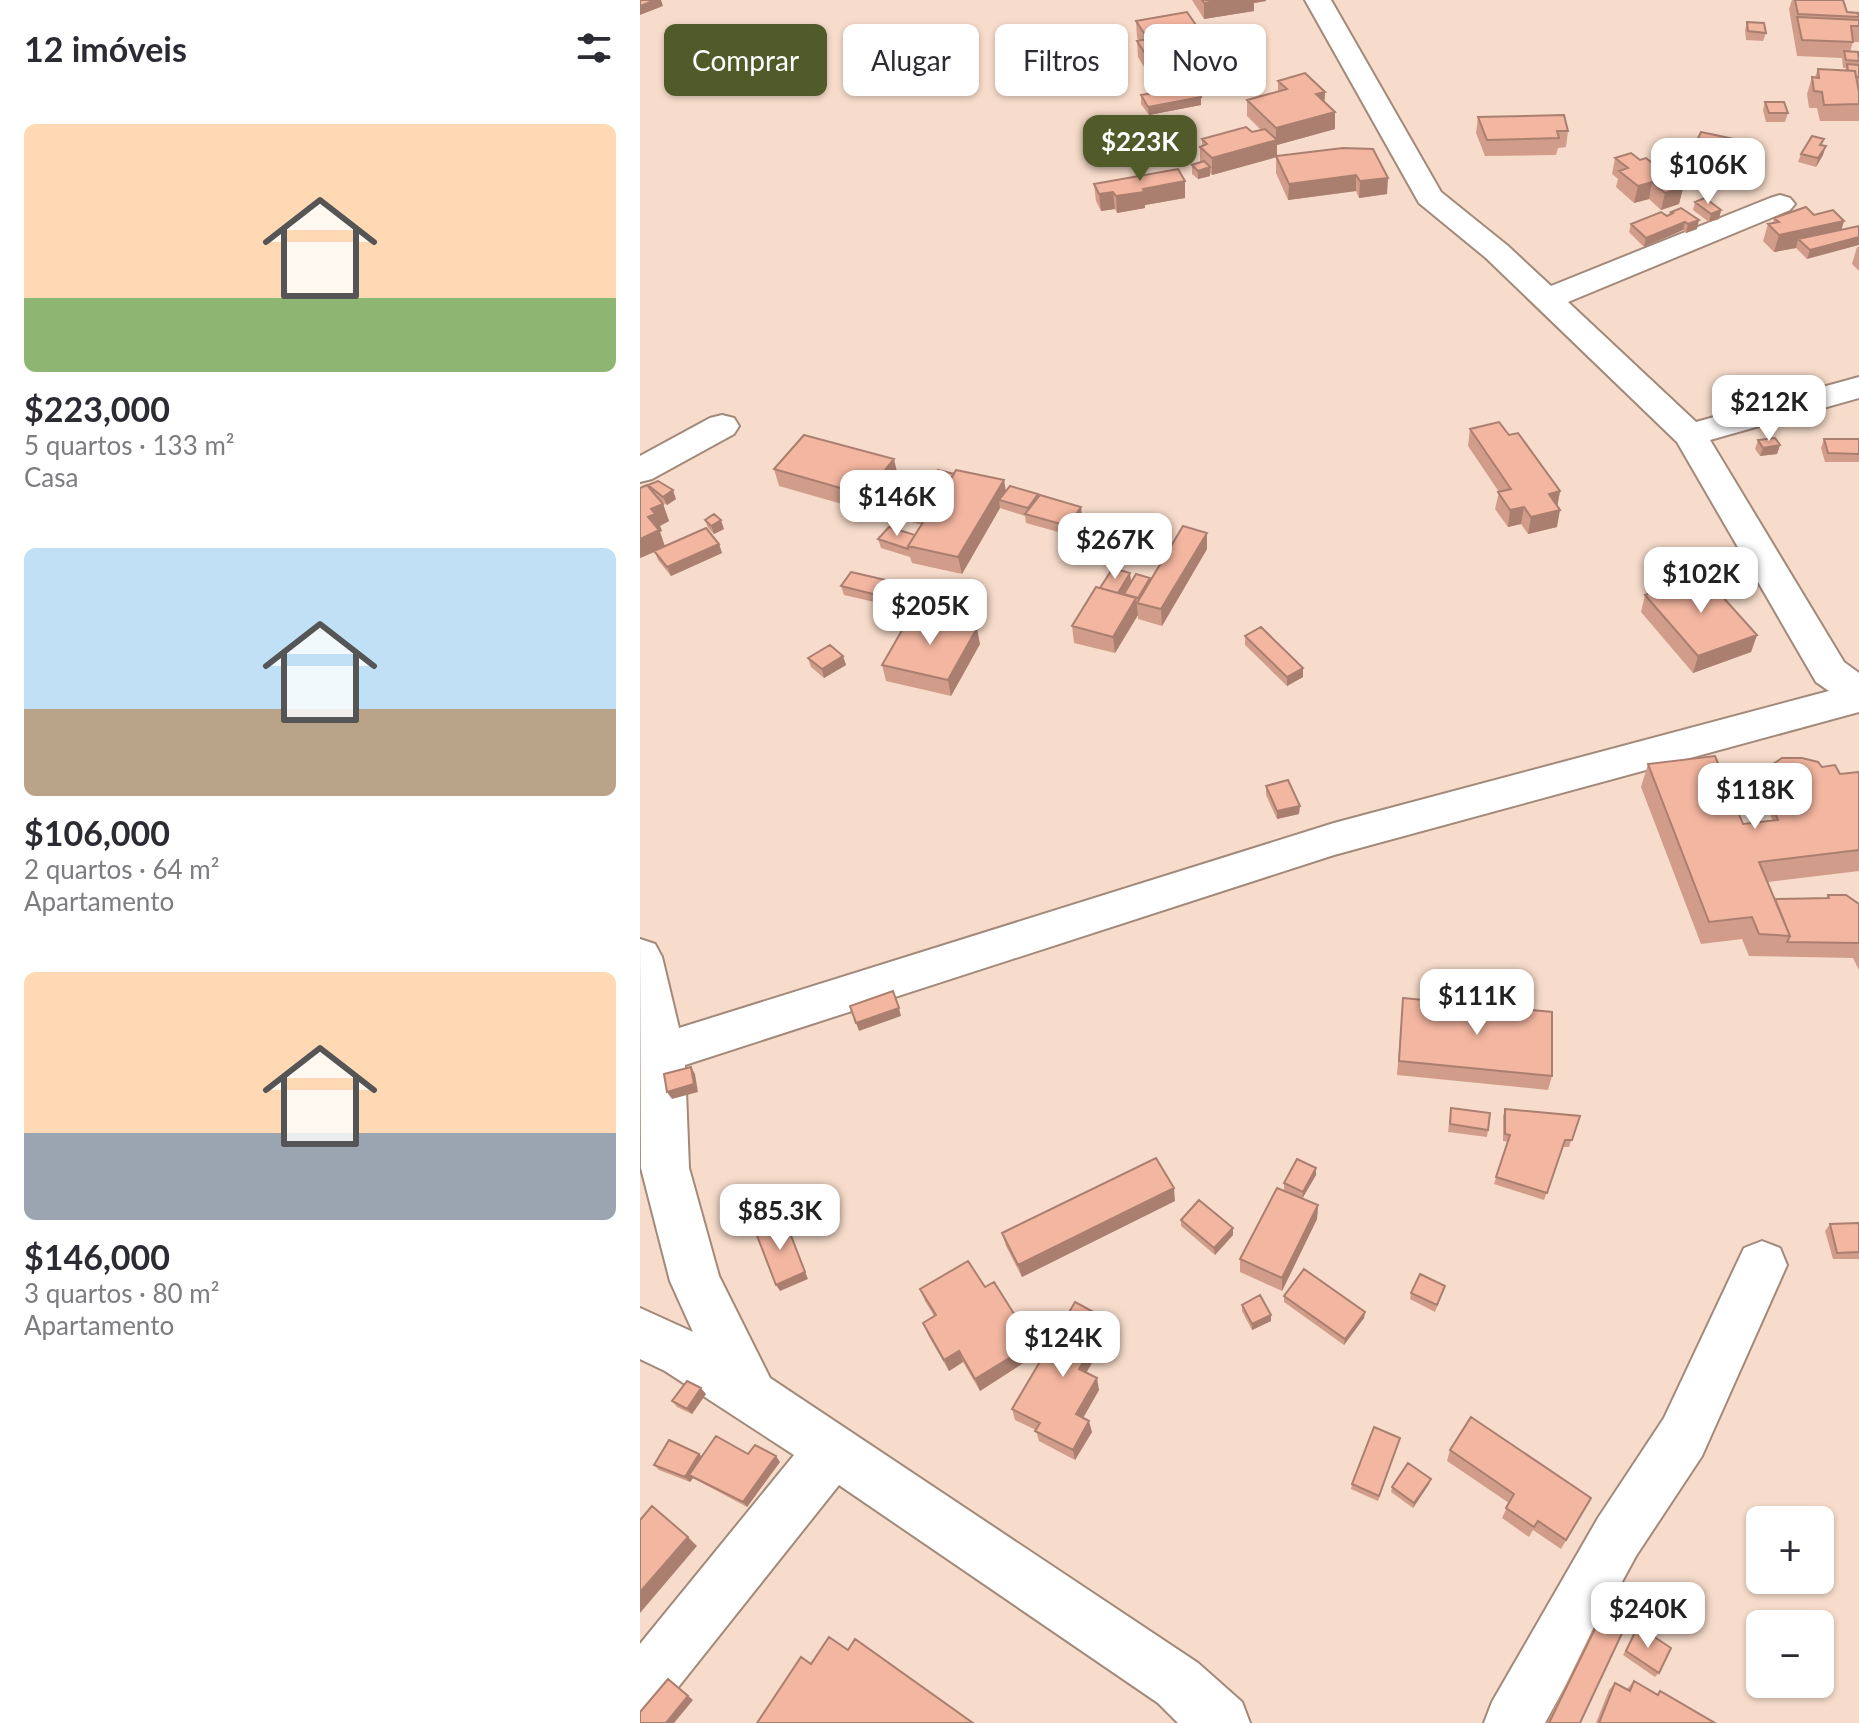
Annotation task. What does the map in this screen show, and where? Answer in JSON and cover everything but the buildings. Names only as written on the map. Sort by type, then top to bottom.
[{"type":"street","points":[[1318,0],[1429,197],[1497,252],[1690,435],[1830,672],[1859,695]]},
{"type":"street","points":[[1546,300],[1607,272],[1780,204]]},
{"type":"street","points":[[1690,435],[1859,387]]},
{"type":"street","points":[[640,471],[722,426]]},
{"type":"street","points":[[651,1057],[1334,839],[1859,695]]},
{"type":"street","points":[[640,957],[665,1168],[695,1281],[751,1397]]},
{"type":"street","points":[[1513,1723],[1617,1537],[1683,1437],[1762,1265]]},
{"type":"street","points":[[640,1333],[683,1353],[833,1449],[1178,1683],[1221,1723]]},
{"type":"street","points":[[640,1690],[833,1449]]}]
